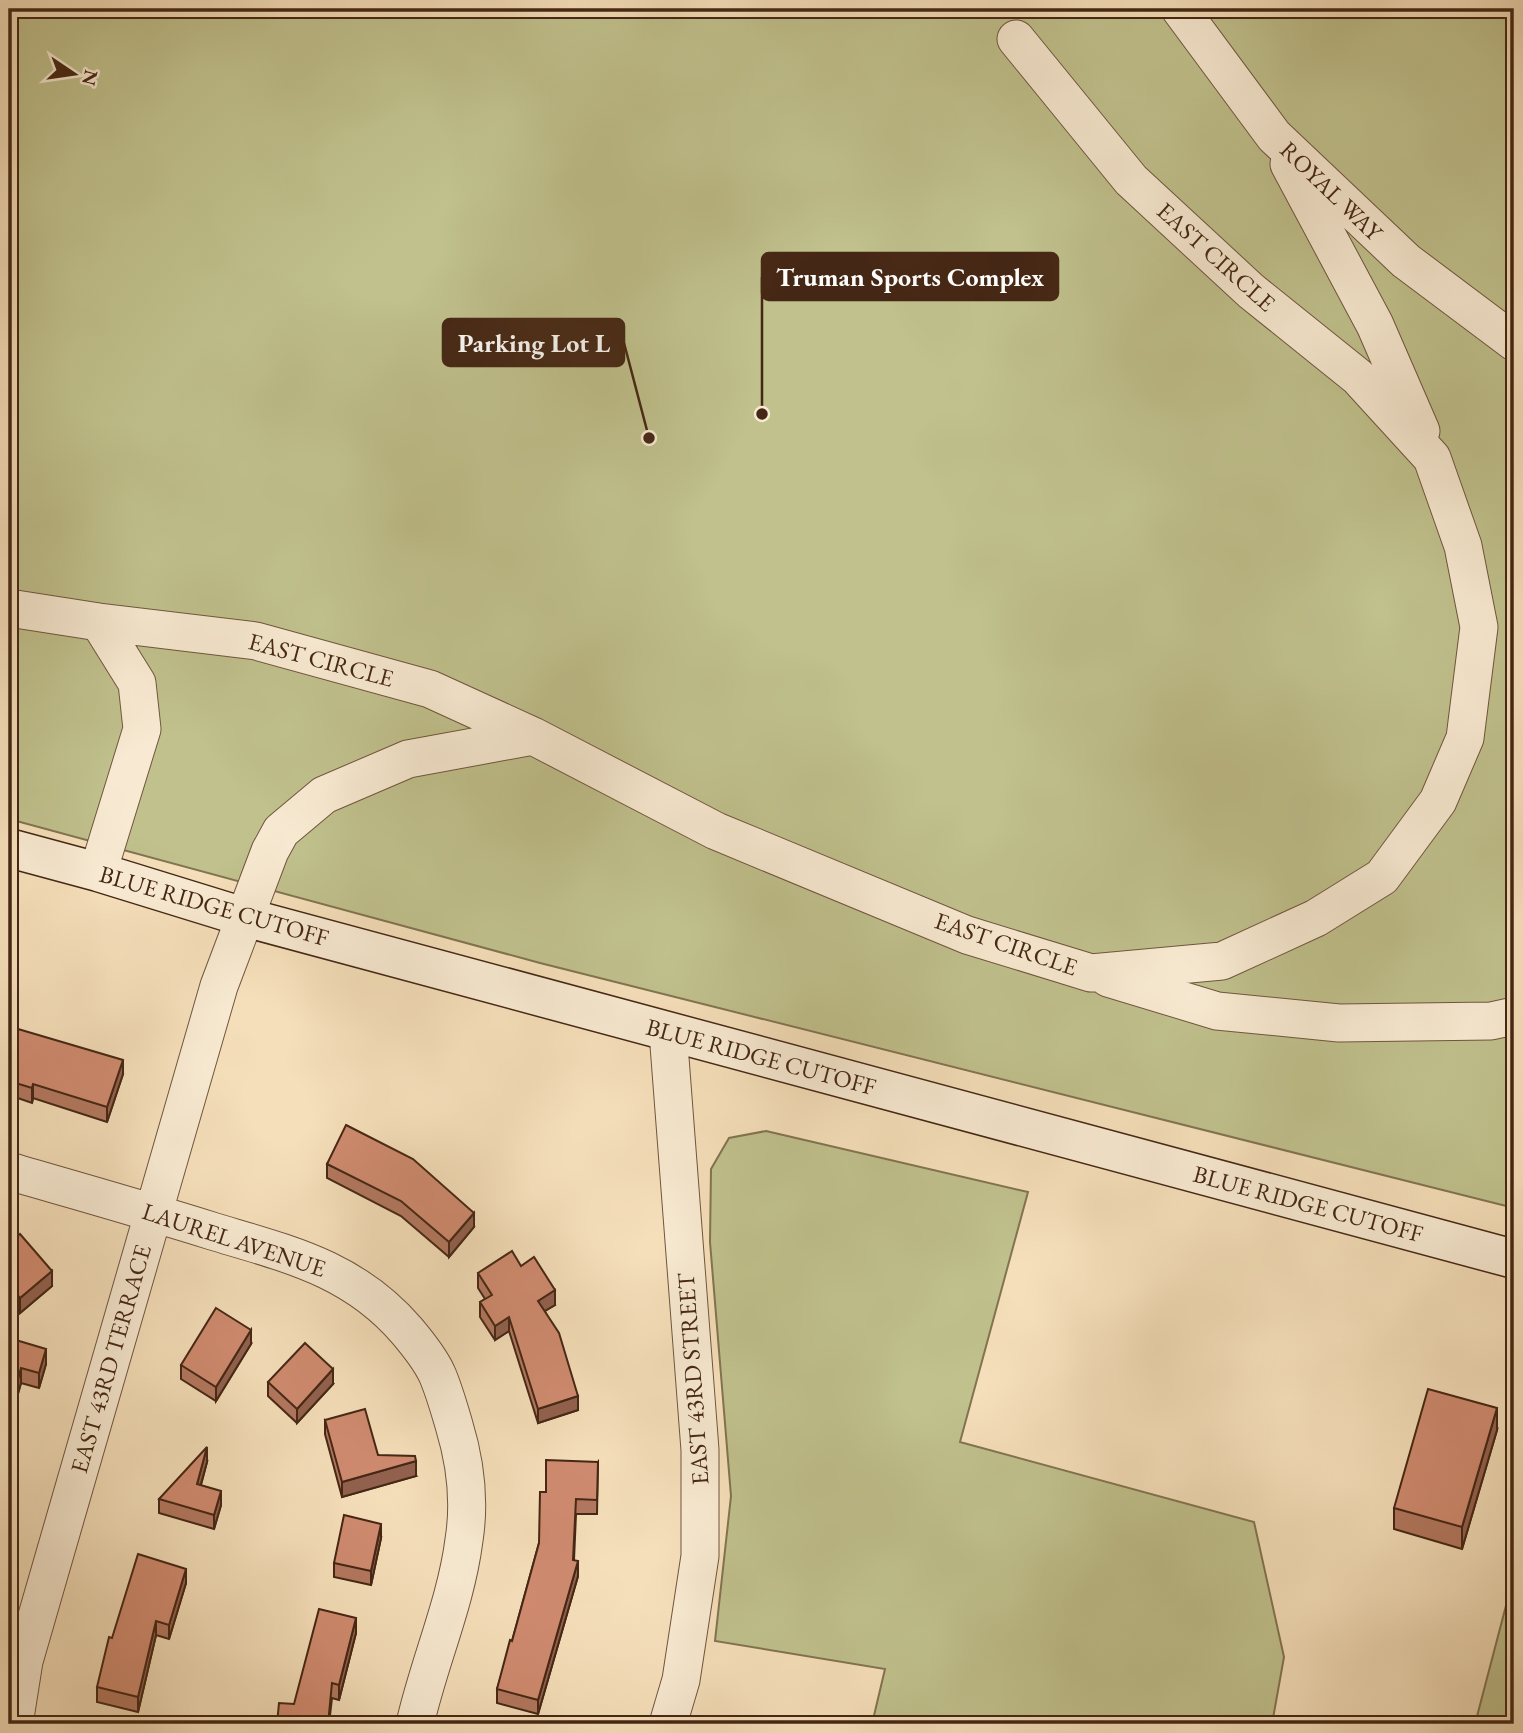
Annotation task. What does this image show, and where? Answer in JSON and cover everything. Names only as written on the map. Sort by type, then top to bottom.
[{"type":"main road","name":"BLUE RIDGE CUTOFF","points":[[9,848],[244,917],[1514,1259]]},
{"type":"street","name":"ROYAL WAY","points":[[1180,9],[1273,135],[1406,261],[1514,342]]},
{"type":"street","name":"EAST CIRCLE","points":[[1016,39],[1131,180],[1251,291],[1358,377],[1432,458]]},
{"type":"street","name":"EAST CIRCLE","points":[[9,608],[256,641],[430,689],[533,736],[716,831],[967,935],[1091,973],[1222,961],[1316,918],[1382,877],[1438,801],[1465,738],[1479,627],[1463,546],[1432,458],[1375,325],[1273,135]]},
{"type":"street","points":[[98,872],[142,729],[137,683],[99,622]]},
{"type":"street","points":[[244,917],[270,851],[281,831],[324,795],[408,759],[533,736]]},
{"type":"street","name":"EAST 43RD TERRACE","points":[[14,1724],[24,1661],[219,986],[244,917]]},
{"type":"street","points":[[1091,973],[1217,1011],[1339,1023],[1491,1021],[1514,1016]]},
{"type":"street","name":"EAST 43RD STREET","points":[[668,1032],[700,1450],[700,1556],[681,1680],[668,1724]]},
{"type":"street","name":"LAUREL AVENUE","points":[[9,1171],[303,1259],[338,1274],[362,1289],[392,1313],[415,1341],[436,1373],[459,1440],[467,1508],[455,1586],[415,1724]]},
{"type":"green space","points":[[9,9],[1514,9],[1514,1208],[540,963],[9,819]]},
{"type":"green space","points":[[766,1131],[1028,1192],[960,1442],[1254,1522],[1284,1657],[1272,1724],[872,1724],[885,1669],[715,1641],[731,1496],[710,1242],[711,1169],[729,1138]]},
{"type":"green space","points":[[1514,1575],[1514,1724],[1475,1724]]},
{"type":"building","points":[[18,1029],[123,1060],[107,1107],[33,1084],[32,1088],[9,1081],[9,1037],[15,1039]]},
{"type":"building","points":[[346,1125],[413,1159],[474,1213],[449,1242],[401,1201],[327,1164]]},
{"type":"building","points":[[20,1234],[52,1271],[20,1298],[9,1285],[9,1244]]},
{"type":"building","points":[[512,1251],[521,1266],[534,1257],[555,1290],[538,1301],[559,1333],[578,1396],[538,1409],[509,1317],[495,1326],[480,1302],[492,1295],[478,1273]]},
{"type":"building","points":[[216,1308],[251,1330],[216,1387],[181,1365]]},
{"type":"building","points":[[9,1338],[46,1349],[39,1373],[21,1368],[9,1411]]},
{"type":"building","points":[[305,1343],[333,1369],[297,1409],[268,1382]]},
{"type":"building","points":[[1428,1389],[1497,1408],[1462,1527],[1394,1508]]},
{"type":"building","points":[[365,1409],[378,1455],[415,1456],[416,1461],[342,1482],[325,1420]]},
{"type":"building","points":[[207,1447],[197,1484],[221,1491],[214,1515],[159,1499]]},
{"type":"building","points":[[546,1460],[598,1462],[597,1500],[576,1499],[573,1560],[578,1561],[538,1700],[497,1689],[539,1543],[540,1492],[546,1492]]},
{"type":"building","points":[[344,1515],[381,1524],[371,1571],[334,1563]]},
{"type":"building","points":[[138,1554],[186,1569],[169,1625],[156,1621],[138,1697],[97,1687],[109,1637],[112,1638]]},
{"type":"building","points":[[319,1609],[356,1618],[339,1685],[332,1683],[328,1724],[277,1724],[279,1703],[294,1704]]},
{"type":"place","name":"Truman Sports Complex","points":[[762,414]]},
{"type":"place","name":"Parking Lot L","points":[[649,438]]}]
